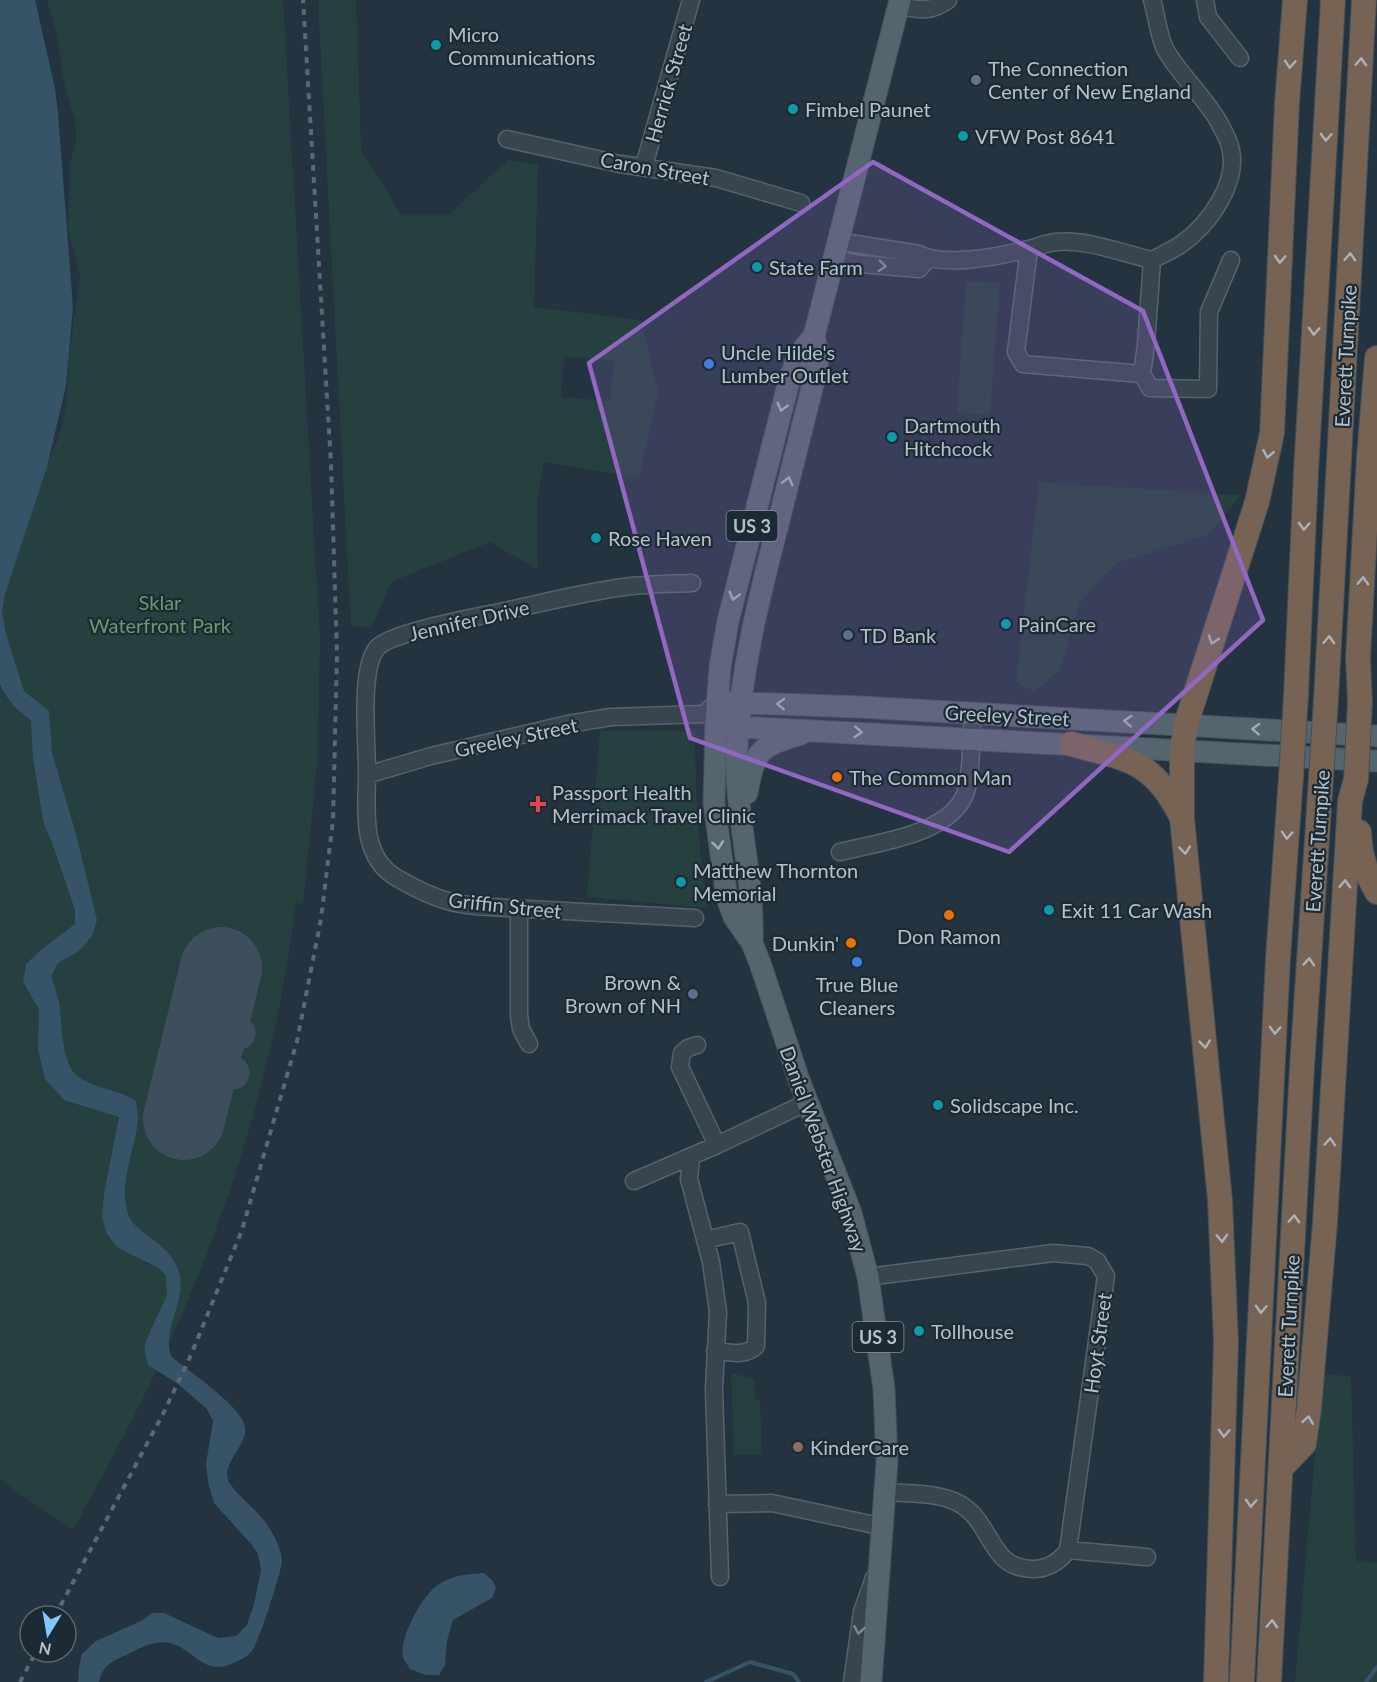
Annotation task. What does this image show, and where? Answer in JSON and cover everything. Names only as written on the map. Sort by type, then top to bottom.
[{"type":"highway","points":[[1215,1682],[1226,1354],[1225,1306],[1220,1200],[1182,818],[1182,750],[1186,724],[1257,502],[1272,433],[1294,0]]},
{"type":"highway","name":"Everett Turnpike","points":[[1242,1682],[1277,982],[1296,695],[1306,472],[1333,0]]},
{"type":"highway","name":"Everett Turnpike","points":[[1269,1682],[1302,1067],[1315,768],[1326,699],[1364,0]]},
{"type":"highway","points":[[1281,1468],[1304,1444],[1309,1409],[1325,1223],[1350,801],[1356,779],[1360,702],[1359,658],[1369,457],[1377,358]]},
{"type":"highway","points":[[1360,702],[1368,666],[1371,627],[1377,604]]},
{"type":"highway","points":[[1071,744],[1129,759],[1141,766],[1162,783],[1182,818]]},
{"type":"highway","points":[[1356,779],[1361,803],[1360,851],[1365,869],[1377,892]]},
{"type":"main road","name":"Daniel Webster Highway","points":[[871,1682],[886,1492],[884,1389],[868,1277],[851,1213],[808,1102],[752,943],[734,917],[727,898],[721,868],[714,803],[712,713],[728,621],[780,413],[794,364],[814,336],[900,3]]},
{"type":"main road","name":"Daniel Webster Highway","points":[[752,943],[753,920],[738,787],[737,744],[758,603],[817,368],[818,353],[814,336]]},
{"type":"main road","name":"Greeley Street","points":[[712,713],[742,702],[1377,736]]},
{"type":"main road","name":"Greeley Street","points":[[712,713],[739,726],[1182,750],[1315,768],[1377,761]]},
{"type":"main road","points":[[742,817],[750,772],[759,753],[776,742],[814,730]]},
{"type":"street","name":"Herrick Street","points":[[644,166],[691,0]]},
{"type":"street","points":[[900,3],[929,10],[936,9],[948,0]]},
{"type":"street","points":[[835,250],[860,264],[919,269],[928,260],[1002,256],[1057,242],[1084,244],[1152,260],[1182,243],[1204,223],[1221,199],[1231,172],[1231,158],[1229,144],[1216,119],[1173,63],[1164,46],[1152,0]]},
{"type":"street","points":[[1205,0],[1208,17],[1240,58]]},
{"type":"street","name":"Caron Street","points":[[507,139],[620,164],[716,178],[801,203]]},
{"type":"street","points":[[1029,249],[1016,352],[1023,364],[1142,374]]},
{"type":"street","points":[[1152,260],[1142,374],[1150,388],[1209,389],[1209,312],[1231,260]]},
{"type":"street","name":"Jennifer Drive","points":[[367,775],[365,717],[368,673],[371,659],[378,647],[391,639],[472,618],[625,586],[692,583]]},
{"type":"street","name":"Greeley Street","points":[[367,775],[431,756],[568,724],[611,717],[712,713]]},
{"type":"street","points":[[840,852],[918,832],[946,819],[955,810],[967,788],[973,713]]},
{"type":"street","name":"Griffin Street","points":[[367,775],[367,830],[375,855],[383,867],[395,877],[418,889],[453,903],[695,918]]},
{"type":"street","points":[[519,908],[519,1015],[521,1029],[530,1044]]},
{"type":"street","points":[[697,1046],[688,1048],[682,1053],[680,1067],[717,1145]]},
{"type":"street","points":[[634,1181],[691,1158],[808,1102]]},
{"type":"street","points":[[691,1158],[689,1179],[705,1240],[718,1312],[715,1350],[720,1577]]},
{"type":"street","points":[[705,1240],[740,1232],[757,1303],[756,1346],[750,1352],[741,1354],[715,1350]]},
{"type":"street","name":"Hoyt Street","points":[[868,1277],[1053,1253],[1088,1256],[1102,1267],[1106,1276],[1106,1286],[1068,1550]]},
{"type":"street","points":[[886,1492],[940,1497],[961,1505],[984,1528],[1002,1558],[1016,1567],[1047,1568],[1068,1550],[1147,1557]]},
{"type":"street","points":[[717,1504],[772,1503],[884,1527]]},
{"type":"street","points":[[852,1682],[862,1612],[882,1554]]},
{"type":"highlighted area","points":[[873,162],[1143,311],[1263,620],[1009,852],[690,738],[589,363]]},
{"type":"green space","name":"Sklar Waterfront Park","points":[[47,0],[283,0],[320,640],[317,766],[303,905],[296,902],[288,962],[276,1021],[247,1137],[229,1194],[186,1306],[140,1404],[73,1530],[0,1480],[0,556],[58,440],[66,406],[69,357],[80,277],[68,228],[70,163],[76,141],[75,119],[66,93],[56,31]]},
{"type":"green space","points":[[318,0],[356,0],[361,150],[401,214],[449,214],[508,160],[538,165],[534,307],[641,320],[658,392],[639,478],[544,462],[537,504],[538,570],[490,542],[391,582],[372,628],[351,626]],"holes":[[[564,356],[614,361],[610,401],[561,397]]]},
{"type":"green space","points":[[966,281],[1000,283],[990,415],[957,412]]},
{"type":"green space","points":[[1039,482],[1241,495],[1208,535],[1117,563],[1080,602],[1060,670],[1035,692],[1016,682]]},
{"type":"green space","points":[[600,731],[695,731],[698,820],[708,908],[587,897]]},
{"type":"green space","points":[[731,1373],[754,1379],[755,1399],[760,1400],[762,1454],[734,1455]]},
{"type":"green space","points":[[1322,1374],[1351,1376],[1356,1561],[1377,1563],[1377,1682],[1295,1682]]},
{"type":"water","points":[[0,0],[35,0],[55,88],[73,307],[66,386],[47,467],[5,594],[2,612],[6,634],[24,691],[49,711],[52,753],[76,834],[97,920],[92,936],[79,951],[58,963],[51,976],[59,1003],[65,1051],[71,1069],[83,1080],[136,1101],[138,1120],[126,1178],[125,1202],[132,1221],[170,1255],[180,1276],[181,1286],[169,1336],[171,1356],[225,1399],[242,1419],[245,1434],[231,1461],[227,1475],[236,1491],[266,1523],[278,1544],[282,1560],[260,1635],[252,1651],[246,1657],[221,1667],[211,1666],[177,1646],[155,1643],[112,1662],[103,1672],[99,1682],[78,1682],[82,1654],[96,1641],[141,1621],[152,1613],[164,1613],[218,1638],[236,1636],[247,1625],[261,1570],[258,1554],[251,1544],[214,1503],[206,1464],[213,1421],[207,1409],[178,1384],[148,1365],[145,1343],[167,1295],[166,1276],[159,1268],[118,1248],[107,1234],[102,1218],[104,1194],[119,1117],[64,1100],[45,1079],[38,1049],[39,1010],[23,982],[26,964],[75,924],[75,910],[43,821],[33,757],[31,720],[13,705],[0,684]]},
{"type":"water","points":[[484,1573],[492,1580],[496,1588],[492,1598],[453,1620],[447,1641],[445,1665],[439,1675],[426,1675],[410,1669],[403,1657],[405,1639],[408,1628],[426,1597],[439,1584],[450,1579]]},
{"type":"waterway","points":[[706,1682],[750,1662],[793,1674],[799,1682]]},
{"type":"waterway","points":[[1366,1682],[1377,1667]]},
{"type":"taxiway","points":[[207,1025],[239,1033]]},
{"type":"taxiway","points":[[198,1064],[233,1073]]},
{"type":"runway","points":[[184,1119],[221,968]]},
{"type":"railway","points":[[61,1604],[164,1412],[191,1355],[242,1230],[297,1041],[321,919],[333,820],[337,654],[331,464],[303,0]]},
{"type":"railway","points":[[20,1682],[30,1664]]},
{"type":"place","name":"Micro Communications","points":[[436,45]]},
{"type":"place","name":"The Connection Center of New England","points":[[976,80]]},
{"type":"place","name":"Fimbel Paunet","points":[[793,109]]},
{"type":"place","name":"VFW Post 8641","points":[[963,136]]},
{"type":"place","name":"State Farm","points":[[757,267]]},
{"type":"place","name":"Uncle Hilde's Lumber Outlet","points":[[709,364]]},
{"type":"place","name":"Dartmouth Hitchcock","points":[[892,437]]},
{"type":"place","name":"Rose Haven","points":[[596,538]]},
{"type":"place","name":"PainCare","points":[[1006,624]]},
{"type":"place","name":"TD Bank","points":[[848,635]]},
{"type":"place","name":"The Common Man","points":[[837,777]]},
{"type":"place","name":"Passport Health Merrimack Travel Clinic","points":[[538,804]]},
{"type":"place","name":"Matthew Thornton Memorial","points":[[681,882]]},
{"type":"place","name":"Exit 11 Car Wash","points":[[1049,910]]},
{"type":"place","name":"Don Ramon","points":[[949,915]]},
{"type":"place","name":"Dunkin'","points":[[851,943]]},
{"type":"place","name":"True Blue Cleaners","points":[[857,962]]},
{"type":"place","name":"Brown & Brown of NH","points":[[693,994]]},
{"type":"place","name":"Solidscape Inc.","points":[[938,1105]]},
{"type":"place","name":"Tollhouse","points":[[919,1331]]},
{"type":"place","name":"KinderCare","points":[[798,1447]]}]
